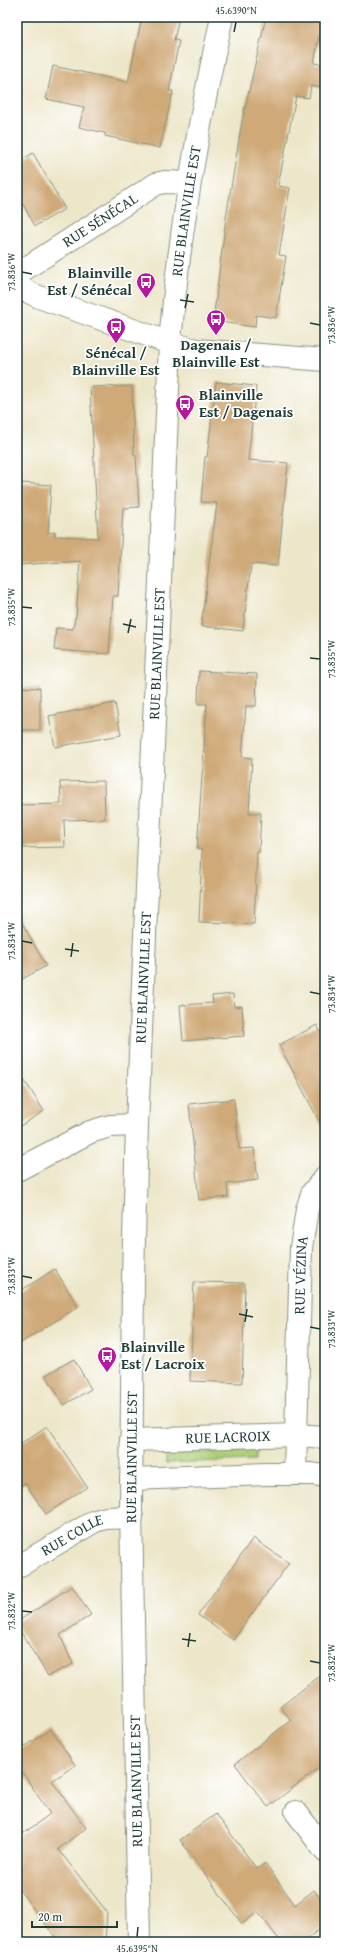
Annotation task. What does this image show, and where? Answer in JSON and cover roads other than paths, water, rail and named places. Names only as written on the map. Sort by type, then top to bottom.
[{"type":"street","name":"RUE BLAINVILLE EST","points":[[139,1942],[131,1479],[137,1125],[170,343],[179,254],[189,183],[222,17]]},
{"type":"street","name":"RUE SÉNÉCAL","points":[[17,274],[156,184],[165,182],[189,183]]},
{"type":"street","points":[[17,281],[24,290],[39,297],[170,343],[197,350],[325,360]]},
{"type":"street","points":[[17,1170],[90,1132],[110,1126],[137,1125]]},
{"type":"street","name":"RUE VÉZINA","points":[[295,1474],[301,1248],[307,1209],[313,1192],[325,1177]]},
{"type":"street","name":"RUE LACROIX","points":[[131,1440],[296,1435],[325,1437]]},
{"type":"street","points":[[131,1479],[295,1474],[325,1476]]},
{"type":"street","name":"RUE COLLE","points":[[17,1567],[95,1521],[106,1518],[132,1517]]},
{"type":"street","points":[[296,1812],[325,1850]]},
{"type":"place","name":"Blainville Est / Sénécal","points":[[146,299]]},
{"type":"place","name":"Dagenais / Blainville Est","points":[[216,336]]},
{"type":"place","name":"Sénécal / Blainville Est","points":[[116,344]]},
{"type":"place","name":"Blainville Est / Dagenais","points":[[185,421]]},
{"type":"place","name":"Blainville Est / Lacroix","points":[[107,1373]]}]
